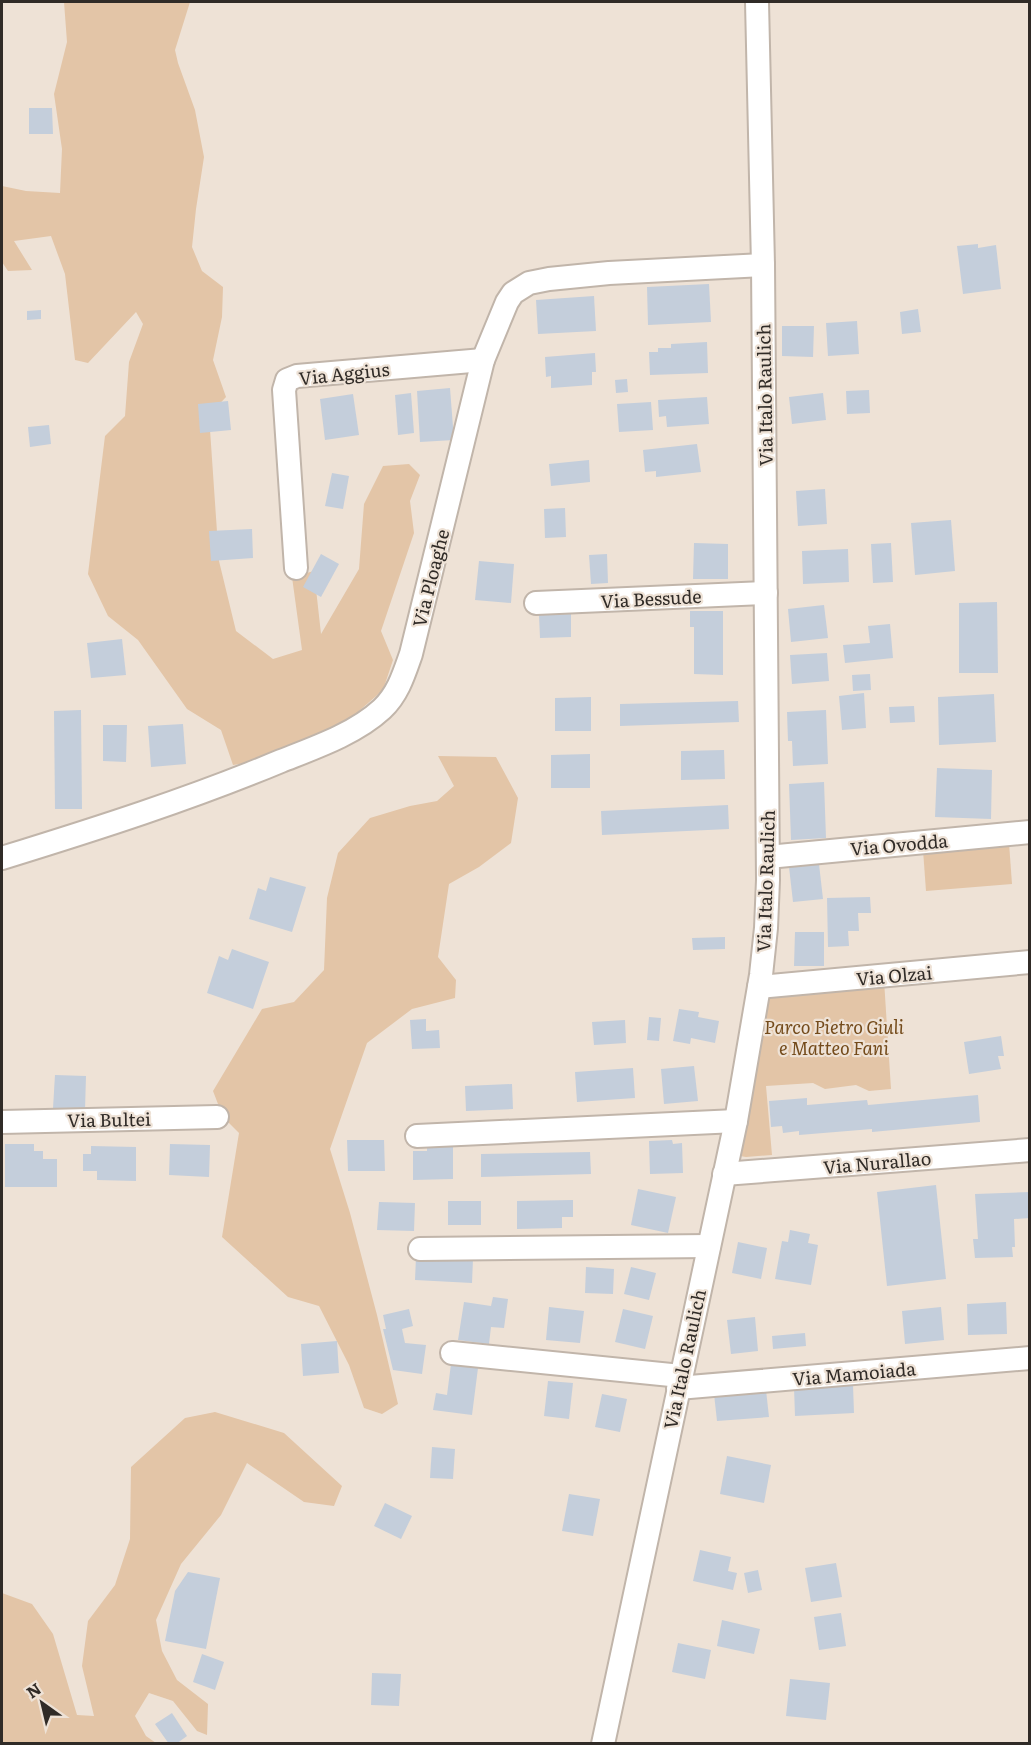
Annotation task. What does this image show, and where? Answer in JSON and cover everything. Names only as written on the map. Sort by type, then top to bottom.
[{"type":"street","name":"Via Italo Raulich","points":[[603,1743],[736,1121],[759,987],[766,928],[768,857],[763,265],[757,2]]},
{"type":"street","name":"Via Ploaghe","points":[[2,858],[126,819],[261,770],[345,732],[372,717],[386,705],[398,690],[411,654],[483,360],[511,296],[517,290],[529,283],[549,279],[609,273],[763,265]]},
{"type":"street","name":"Via Aggius","points":[[296,568],[284,390],[287,380],[297,376],[483,360]]},
{"type":"street","name":"Via Bessude","points":[[536,603],[766,593]]},
{"type":"street","name":"Via Ovodda","points":[[768,857],[1029,832]]},
{"type":"street","name":"Via Olzai","points":[[759,987],[1029,962]]},
{"type":"street","name":"Via Bultei","points":[[2,1122],[217,1117]]},
{"type":"street","points":[[417,1136],[736,1121]]},
{"type":"street","name":"Via Nurallao","points":[[724,1174],[1029,1150]]},
{"type":"street","points":[[420,1249],[709,1246]]},
{"type":"street","name":"Via Mamoiada","points":[[452,1353],[679,1382],[1029,1358]]},
{"type":"green space","points":[[64,2],[190,2],[175,50],[195,110],[204,157],[192,247],[202,271],[223,287],[222,317],[213,360],[226,397],[209,415],[219,561],[236,631],[273,659],[302,650],[292,577],[314,571],[321,634],[359,569],[364,504],[383,466],[409,464],[420,475],[410,501],[414,533],[381,631],[393,660],[383,690],[351,718],[266,760],[233,765],[221,730],[187,709],[138,640],[108,616],[88,574],[105,436],[125,416],[129,362],[143,324],[136,312],[88,363],[75,360],[65,274],[51,236],[14,241],[32,270],[8,271],[2,262],[2,186],[26,191],[60,193],[62,149],[54,94],[67,42]]},
{"type":"green space","points":[[438,756],[496,757],[518,798],[511,843],[479,867],[449,884],[438,957],[456,980],[455,998],[412,1009],[367,1043],[330,1149],[350,1213],[398,1404],[382,1414],[364,1408],[349,1365],[319,1306],[288,1297],[222,1237],[239,1133],[223,1117],[213,1091],[262,1009],[294,1002],[324,970],[327,898],[338,853],[370,818],[437,801],[454,786]]},
{"type":"green space","points":[[1009,843],[1012,884],[926,891],[923,850]]},
{"type":"green space","name":"Parco Pietro Giuli e Matteo Fani","points":[[884,980],[891,1089],[869,1091],[856,1085],[825,1089],[813,1083],[766,1086],[772,1155],[740,1156],[738,1148],[765,991]]},
{"type":"green space","points":[[215,1412],[284,1433],[342,1486],[334,1506],[304,1502],[247,1463],[221,1515],[181,1564],[156,1620],[162,1651],[177,1680],[208,1704],[207,1735],[197,1731],[173,1701],[149,1693],[135,1716],[146,1736],[156,1743],[2,1743],[2,1593],[32,1604],[53,1634],[77,1715],[94,1716],[82,1666],[88,1621],[115,1585],[130,1539],[131,1467],[185,1418]]},
{"type":"building","points":[[29,108],[52,108],[53,134],[29,134]]},
{"type":"building","points":[[978,244],[978,248],[996,245],[1001,289],[963,294],[957,246]]},
{"type":"building","points":[[709,284],[711,322],[648,325],[647,287]]},
{"type":"building","points":[[594,296],[596,331],[538,334],[536,300]]},
{"type":"building","points":[[918,309],[921,332],[902,334],[900,312]]},
{"type":"building","points":[[41,310],[41,319],[27,320],[27,311]]},
{"type":"building","points":[[857,321],[859,354],[828,356],[826,323]]},
{"type":"building","points":[[782,326],[814,326],[813,357],[782,356]]},
{"type":"building","points":[[707,342],[708,373],[650,375],[649,352],[658,352],[658,348],[671,348],[671,344]]},
{"type":"building","points":[[595,353],[596,372],[592,372],[592,385],[551,388],[551,376],[546,377],[545,357]]},
{"type":"building","points":[[627,379],[628,392],[616,393],[615,380]]},
{"type":"building","points":[[450,388],[454,440],[420,442],[417,391]]},
{"type":"building","points":[[869,390],[870,413],[847,414],[846,391]]},
{"type":"building","points":[[411,393],[414,433],[398,435],[395,395]]},
{"type":"building","points":[[823,393],[826,420],[792,424],[789,397]]},
{"type":"building","points":[[353,394],[359,435],[325,440],[320,399]]},
{"type":"building","points":[[707,397],[709,424],[667,427],[666,416],[659,417],[658,400]]},
{"type":"building","points":[[228,401],[231,430],[200,433],[198,404]]},
{"type":"building","points":[[651,402],[653,430],[619,432],[617,404]]},
{"type":"building","points":[[49,425],[51,444],[30,447],[28,427]]},
{"type":"building","points":[[697,444],[701,472],[656,477],[656,471],[645,472],[643,450]]},
{"type":"building","points":[[589,460],[590,482],[551,486],[549,464]]},
{"type":"building","points":[[332,473],[349,476],[343,509],[325,506]]},
{"type":"building","points":[[825,489],[827,524],[798,526],[796,491]]},
{"type":"building","points":[[565,508],[566,537],[545,538],[544,509]]},
{"type":"building","points":[[951,520],[955,571],[915,575],[911,523]]},
{"type":"building","points":[[252,529],[253,558],[211,561],[209,531]]},
{"type":"building","points":[[694,543],[728,544],[728,579],[693,579]]},
{"type":"building","points":[[891,543],[893,582],[873,583],[871,544]]},
{"type":"building","points":[[848,549],[849,582],[803,584],[802,551]]},
{"type":"building","points":[[321,554],[339,564],[321,597],[303,587]]},
{"type":"building","points":[[607,554],[608,583],[591,584],[589,555]]},
{"type":"building","points":[[479,561],[514,564],[511,603],[475,600]]},
{"type":"building","points":[[997,602],[998,673],[959,673],[959,603]]},
{"type":"building","points":[[824,605],[828,638],[791,642],[788,609]]},
{"type":"building","points":[[690,611],[723,611],[723,675],[694,674],[694,627],[690,627]]},
{"type":"building","points":[[571,614],[571,637],[540,638],[539,615]]},
{"type":"building","points":[[890,624],[893,658],[845,663],[843,645],[870,643],[868,626]]},
{"type":"building","points":[[122,639],[126,675],[91,678],[87,643]]},
{"type":"building","points":[[827,653],[829,681],[792,684],[790,655]]},
{"type":"building","points":[[870,674],[871,690],[853,691],[852,675]]},
{"type":"building","points":[[864,693],[866,728],[842,730],[839,696]]},
{"type":"building","points":[[994,694],[996,742],[939,745],[938,697]]},
{"type":"building","points":[[591,697],[591,731],[555,731],[555,698]]},
{"type":"building","points":[[738,701],[739,722],[620,726],[620,704]]},
{"type":"building","points":[[914,706],[915,722],[890,723],[889,707]]},
{"type":"building","points":[[81,710],[82,809],[55,809],[54,711]]},
{"type":"building","points":[[826,710],[828,764],[793,766],[792,741],[788,741],[787,712]]},
{"type":"building","points":[[183,724],[186,764],[151,767],[148,726]]},
{"type":"building","points":[[103,725],[127,725],[126,762],[103,761]]},
{"type":"building","points":[[724,750],[725,779],[681,780],[681,751]]},
{"type":"building","points":[[590,754],[590,788],[551,788],[551,755]]},
{"type":"building","points":[[937,768],[992,770],[991,819],[935,817]]},
{"type":"building","points":[[824,782],[826,838],[791,840],[789,784]]},
{"type":"building","points":[[728,805],[729,829],[602,835],[601,811]]},
{"type":"building","points":[[819,864],[823,899],[793,902],[789,867]]},
{"type":"building","points":[[270,877],[306,887],[292,932],[249,919],[258,888],[266,891]]},
{"type":"building","points":[[870,897],[871,913],[858,913],[859,931],[848,931],[849,946],[828,947],[827,898]]},
{"type":"building","points":[[795,932],[824,932],[824,966],[794,966]]},
{"type":"building","points":[[725,937],[725,949],[693,950],[692,938]]},
{"type":"building","points":[[232,949],[269,962],[253,1009],[207,993],[219,956],[228,960]]},
{"type":"building","points":[[679,1009],[699,1012],[698,1017],[719,1021],[715,1043],[691,1038],[690,1044],[673,1041]]},
{"type":"building","points":[[649,1017],[661,1018],[659,1041],[647,1040]]},
{"type":"building","points":[[426,1019],[426,1031],[439,1030],[440,1048],[412,1049],[410,1020]]},
{"type":"building","points":[[625,1020],[626,1043],[594,1045],[592,1022]]},
{"type":"building","points":[[1001,1036],[1004,1056],[998,1056],[1001,1069],[969,1074],[964,1042]]},
{"type":"building","points":[[694,1066],[698,1101],[664,1104],[661,1069]]},
{"type":"building","points":[[633,1068],[635,1098],[577,1102],[575,1072]]},
{"type":"building","points":[[55,1075],[86,1076],[85,1110],[53,1108]]},
{"type":"building","points":[[512,1084],[513,1109],[466,1111],[465,1086]]},
{"type":"building","points":[[978,1095],[980,1122],[872,1132],[872,1129],[799,1135],[799,1131],[783,1133],[782,1126],[771,1127],[769,1101],[807,1098],[807,1105],[867,1100],[868,1105]]},
{"type":"building","points":[[347,1140],[384,1140],[385,1171],[348,1171]]},
{"type":"building","points":[[672,1140],[673,1144],[682,1143],[683,1173],[650,1174],[649,1141]]},
{"type":"building","points":[[5,1144],[34,1144],[34,1151],[43,1151],[43,1159],[57,1159],[57,1187],[5,1187]]},
{"type":"building","points":[[170,1144],[210,1145],[209,1177],[169,1175]]},
{"type":"building","points":[[91,1146],[136,1147],[136,1181],[97,1180],[97,1171],[83,1171],[83,1154],[91,1154]]},
{"type":"building","points":[[453,1146],[453,1179],[413,1180],[413,1151],[427,1151],[427,1147]]},
{"type":"building","points":[[590,1152],[591,1174],[481,1177],[481,1154]]},
{"type":"building","points":[[936,1185],[946,1279],[887,1286],[877,1192]]},
{"type":"building","points":[[638,1189],[676,1197],[668,1233],[631,1225]]},
{"type":"building","points":[[1030,1192],[1030,1218],[1014,1219],[1013,1257],[975,1258],[973,1239],[978,1239],[975,1194]]},
{"type":"building","points":[[573,1200],[573,1217],[562,1217],[562,1228],[517,1229],[517,1201]]},
{"type":"building","points":[[448,1201],[481,1201],[481,1225],[448,1225]]},
{"type":"building","points":[[379,1202],[415,1203],[414,1231],[377,1230]]},
{"type":"building","points":[[790,1230],[810,1234],[808,1243],[818,1245],[811,1285],[775,1279],[782,1241],[788,1242]]},
{"type":"building","points":[[738,1242],[767,1248],[761,1279],[732,1273]]},
{"type":"building","points":[[416,1257],[473,1259],[472,1283],[415,1280]]},
{"type":"building","points":[[586,1267],[614,1269],[613,1294],[585,1293]]},
{"type":"building","points":[[631,1267],[656,1273],[649,1300],[624,1294]]},
{"type":"building","points":[[493,1297],[508,1299],[504,1328],[491,1327],[489,1344],[458,1340],[464,1302],[491,1306]]},
{"type":"building","points":[[1006,1302],[1007,1334],[968,1335],[967,1304]]},
{"type":"building","points":[[549,1307],[584,1311],[580,1343],[546,1340]]},
{"type":"building","points":[[941,1307],[944,1340],[905,1344],[902,1311]]},
{"type":"building","points":[[409,1309],[413,1326],[402,1329],[405,1343],[426,1345],[422,1374],[393,1370],[383,1329],[386,1329],[383,1315]]},
{"type":"building","points":[[623,1309],[653,1316],[645,1349],[615,1342]]},
{"type":"building","points":[[755,1317],[758,1351],[731,1354],[727,1320]]},
{"type":"building","points":[[805,1333],[806,1346],[773,1349],[772,1336]]},
{"type":"building","points":[[337,1341],[339,1373],[303,1376],[301,1344]]},
{"type":"building","points":[[451,1364],[478,1368],[472,1415],[433,1410],[436,1393],[447,1395]]},
{"type":"building","points":[[548,1381],[573,1383],[569,1419],[544,1416]]},
{"type":"building","points":[[853,1385],[854,1413],[795,1416],[794,1387]]},
{"type":"building","points":[[766,1390],[769,1417],[717,1421],[714,1394]]},
{"type":"building","points":[[602,1394],[627,1399],[620,1432],[595,1427]]},
{"type":"building","points":[[432,1447],[455,1449],[453,1479],[430,1478]]},
{"type":"building","points":[[727,1456],[771,1465],[764,1503],[720,1494]]},
{"type":"building","points":[[569,1494],[600,1499],[593,1536],[562,1531]]},
{"type":"building","points":[[385,1503],[412,1516],[401,1539],[374,1526]]},
{"type":"building","points":[[700,1550],[731,1557],[728,1571],[737,1573],[733,1590],[693,1581]]},
{"type":"building","points":[[836,1563],[842,1597],[811,1602],[805,1568]]},
{"type":"building","points":[[758,1570],[762,1590],[748,1593],[744,1573]]},
{"type":"building","points":[[188,1572],[220,1578],[206,1649],[165,1641],[175,1591]]},
{"type":"building","points":[[841,1613],[846,1646],[819,1650],[814,1617]]},
{"type":"building","points":[[722,1620],[760,1629],[754,1654],[717,1646]]},
{"type":"building","points":[[678,1643],[711,1650],[705,1679],[672,1672]]},
{"type":"building","points":[[202,1654],[224,1662],[215,1690],[193,1682]]},
{"type":"building","points":[[372,1673],[401,1674],[399,1706],[371,1705]]},
{"type":"building","points":[[790,1679],[830,1683],[826,1720],[786,1716]]},
{"type":"building","points":[[172,1713],[187,1736],[176,1744],[169,1744],[155,1724]]}]
